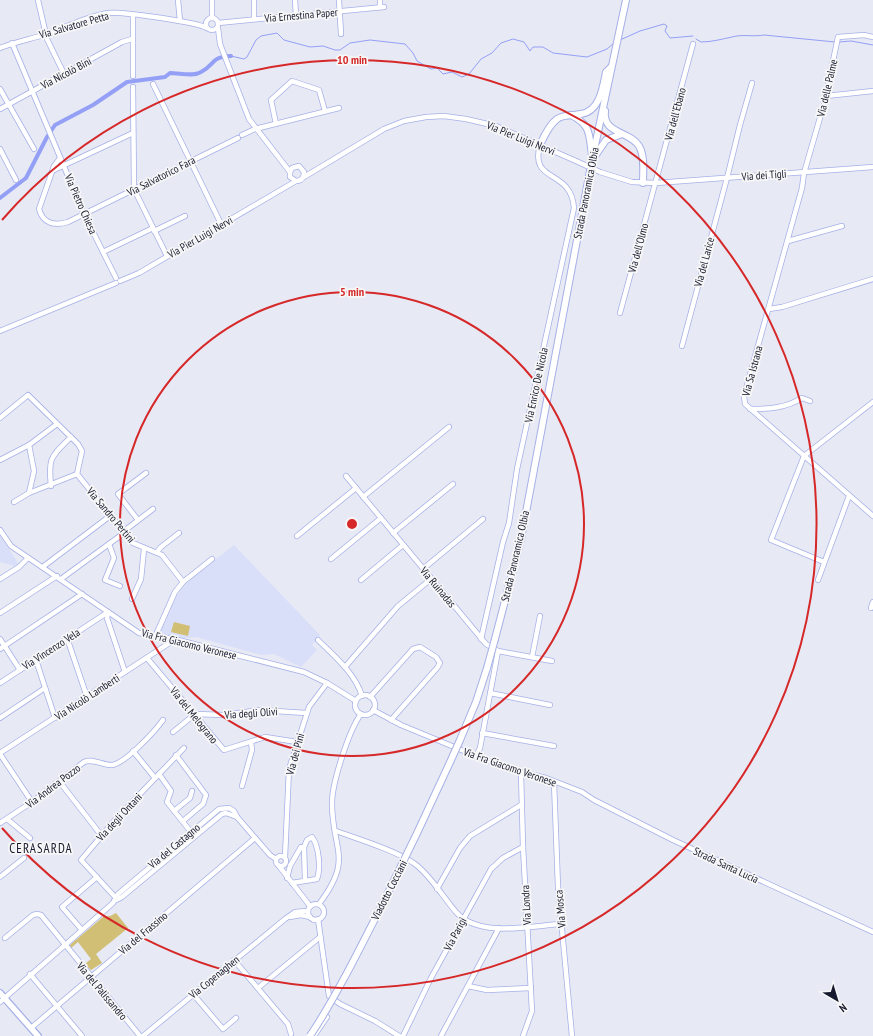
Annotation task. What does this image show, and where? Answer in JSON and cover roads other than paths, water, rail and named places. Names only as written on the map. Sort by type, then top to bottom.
[{"type":"highway","points":[[540,145],[552,123],[563,116],[582,114],[590,110],[598,102],[606,72],[611,66],[626,0]]},
{"type":"highway","name":"Strada Panoramica Olbia","points":[[460,740],[476,702],[487,668],[521,539],[611,66]]},
{"type":"highway","points":[[610,76],[611,85],[605,113],[607,122],[612,129],[630,137],[639,146],[642,154],[644,183]]},
{"type":"highway","points":[[571,115],[581,120],[589,132],[592,160]]},
{"type":"highway","points":[[592,160],[606,140],[622,134]]},
{"type":"highway","name":"Viadotto Cocciani","points":[[310,1036],[336,994],[380,909],[429,811],[460,740]]},
{"type":"main road","points":[[1,997],[38,1036]]},
{"type":"street","points":[[38,0],[45,34],[64,74]]},
{"type":"street","points":[[178,0],[180,21]]},
{"type":"street","points":[[207,20],[206,24],[208,29],[214,30],[218,25],[212,18],[212,0]]},
{"type":"street","points":[[254,0],[254,19]]},
{"type":"street","points":[[295,0],[296,15]]},
{"type":"street","points":[[339,0],[341,34]]},
{"type":"street","name":"Via Ernestina Paper","points":[[218,25],[254,19],[382,7],[380,0]]},
{"type":"street","name":"Via Salvatore Petta","points":[[0,48],[109,13],[198,24],[208,29],[220,44]]},
{"type":"street","points":[[133,15],[133,76]]},
{"type":"street","points":[[198,24],[212,18]]},
{"type":"street","name":"Via Salvatore Petta","points":[[218,25],[220,44],[249,119],[255,129],[291,170]]},
{"type":"street","name":"Via delle Palme","points":[[804,173],[826,96],[838,37],[864,35],[873,37]]},
{"type":"street","name":"Via Nicolò Bini","points":[[0,109],[122,42],[132,39]]},
{"type":"street","name":"Via Pietro Chiesa","points":[[12,43],[84,214],[117,281]]},
{"type":"street","name":"Via dell'Ebano","points":[[656,183],[693,44]]},
{"type":"street","points":[[276,124],[271,100],[292,81],[319,90],[325,111]]},
{"type":"street","name":"Via del Larice","points":[[682,346],[752,83]]},
{"type":"street","points":[[152,84],[221,224]]},
{"type":"street","points":[[133,87],[134,189],[167,256]]},
{"type":"street","points":[[0,89],[34,148]]},
{"type":"street","points":[[826,96],[873,91]]},
{"type":"street","name":"Via Salvatorico Fara","points":[[54,170],[42,197],[39,209],[40,214],[49,223],[58,225],[84,214],[255,129],[339,108]]},
{"type":"street","name":"Via Pier Luigi Nervi","points":[[0,331],[139,273],[280,191],[294,180],[304,177],[384,129],[404,121],[426,117],[454,118],[496,126],[619,180],[656,183]]},
{"type":"street","points":[[54,170],[133,133]]},
{"type":"street","name":"Via Enrico De Nicola","points":[[481,639],[510,516],[517,469],[574,208],[573,199],[569,188],[562,182],[546,174],[540,167],[537,156],[540,145]]},
{"type":"street","points":[[0,149],[16,180]]},
{"type":"street","points":[[54,170],[54,166],[60,158]]},
{"type":"street","name":"Via Pier Luigi Nervi","points":[[291,170],[299,166],[302,168],[321,166]]},
{"type":"street","name":"Via dei Tigli","points":[[656,183],[873,167]]},
{"type":"street","points":[[302,168],[304,177]]},
{"type":"street","points":[[291,170],[294,180]]},
{"type":"street","name":"Via Sa Istrana","points":[[804,173],[802,188],[770,309],[744,396],[745,404],[873,516]]},
{"type":"street","name":"Via dell'Olmo","points":[[620,314],[656,183]]},
{"type":"street","points":[[103,252],[185,216]]},
{"type":"street","points":[[788,241],[842,226]]},
{"type":"street","points":[[770,309],[782,307],[873,278]]},
{"type":"street","points":[[0,418],[28,395],[71,437],[82,451],[77,474],[30,493],[14,502]]},
{"type":"street","points":[[750,409],[775,409],[793,404],[802,398],[810,401]]},
{"type":"street","points":[[824,562],[771,540],[804,456],[873,402]]},
{"type":"street","points":[[0,460],[29,445],[57,424]]},
{"type":"street","points":[[363,497],[449,427]]},
{"type":"street","points":[[50,486],[50,460],[71,437]]},
{"type":"street","points":[[29,445],[34,471],[30,493]]},
{"type":"street","points":[[138,520],[118,494],[146,473]]},
{"type":"street","name":"Via Sandro Pertini","points":[[77,474],[133,543],[144,549],[157,552]]},
{"type":"street","name":"Via Ruinadas","points":[[346,476],[481,639],[498,651],[552,661]]},
{"type":"street","points":[[394,533],[453,484]]},
{"type":"street","points":[[297,536],[356,488]]},
{"type":"street","points":[[818,580],[849,496]]},
{"type":"street","points":[[61,579],[124,533],[153,509]]},
{"type":"street","points":[[44,566],[110,516]]},
{"type":"street","points":[[331,559],[381,518]]},
{"type":"street","points":[[423,569],[483,519]]},
{"type":"street","name":"Via Fra Giacomo Veronese","points":[[0,530],[11,546],[28,558],[44,566],[56,576],[139,633],[174,640],[304,672],[327,683],[356,701]]},
{"type":"street","points":[[179,533],[157,552],[168,562],[183,582]]},
{"type":"street","points":[[109,544],[114,558],[105,580],[120,586]]},
{"type":"street","points":[[361,580],[403,545]]},
{"type":"street","points":[[132,599],[141,579],[144,549]]},
{"type":"street","points":[[0,579],[19,567],[28,558]]},
{"type":"street","points":[[155,637],[173,596],[183,582],[212,559]]},
{"type":"street","points":[[0,613],[56,576]]},
{"type":"street","points":[[345,667],[398,606],[431,579]]},
{"type":"street","points":[[2,647],[82,594]]},
{"type":"street","points":[[871,608],[873,602]]},
{"type":"street","name":"Via Vincenzo Vela","points":[[0,683],[67,638],[104,617],[108,612]]},
{"type":"street","points":[[532,657],[540,616]]},
{"type":"street","points":[[104,617],[125,672]]},
{"type":"street","points":[[67,638],[87,697]]},
{"type":"street","points":[[0,639],[2,647],[20,670]]},
{"type":"street","name":"Via Nicolò Lamberti","points":[[0,753],[174,640]]},
{"type":"street","points":[[318,640],[345,667],[358,685],[362,696]]},
{"type":"street","points":[[370,697],[414,648],[420,647],[436,657],[440,662],[437,668],[391,720]]},
{"type":"street","points":[[476,756],[480,748],[498,651]]},
{"type":"street","name":"Via del Melograno","points":[[147,658],[224,750],[265,737],[297,742]]},
{"type":"street","points":[[36,660],[55,718]]},
{"type":"street","name":"Via dei Pini","points":[[287,878],[289,769],[306,713],[327,683]]},
{"type":"street","points":[[0,718],[45,688]]},
{"type":"street","points":[[490,693],[550,705]]},
{"type":"street","points":[[362,696],[370,697],[374,702],[373,710],[366,714],[361,714],[356,707],[356,701],[362,696]]},
{"type":"street","name":"Via degli Olivi","points":[[195,714],[224,715],[260,710],[306,713]]},
{"type":"street","name":"Via Fra Giacomo Veronese","points":[[373,710],[391,720],[470,754],[522,773],[546,778],[582,792]]},
{"type":"street","points":[[173,732],[195,714]]},
{"type":"street","points":[[319,904],[334,883],[339,869],[340,855],[332,808],[333,794],[350,733],[361,714]]},
{"type":"street","name":"Via Andrea Pozzo","points":[[0,823],[32,802],[87,761],[115,765],[151,736],[163,720]]},
{"type":"street","points":[[482,733],[554,746]]},
{"type":"street","points":[[242,786],[252,750],[251,742]]},
{"type":"street","name":"Via degli Ontani","points":[[97,877],[81,860],[101,835],[184,748]]},
{"type":"street","points":[[470,754],[480,748]]},
{"type":"street","points":[[480,748],[484,759]]},
{"type":"street","points":[[133,751],[171,791],[166,802],[192,832]]},
{"type":"street","points":[[0,753],[32,802]]},
{"type":"street","points":[[176,755],[206,795],[203,804],[183,821]]},
{"type":"street","name":"Via Londra","points":[[522,773],[521,805],[531,988],[531,1015],[522,1036]]},
{"type":"street","points":[[59,782],[101,835]]},
{"type":"street","name":"Via Mosca","points":[[554,782],[561,924],[572,1036]]},
{"type":"street","points":[[174,811],[190,798],[192,791]]},
{"type":"street","name":"Strada Santa Lucia","points":[[582,792],[594,800],[673,840],[873,932]]},
{"type":"street","points":[[437,889],[460,848],[470,836],[521,805]]},
{"type":"street","name":"Via del Castagno","points":[[1,997],[65,945],[115,899],[118,894],[219,809],[229,808],[234,811],[237,817],[255,838],[270,855],[276,859]]},
{"type":"street","name":"Via del Castagno","points":[[115,899],[127,894],[222,814],[226,813],[237,817]]},
{"type":"street","points":[[7,819],[30,838]]},
{"type":"street","points":[[336,831],[410,861],[419,868],[463,918],[482,926],[499,928],[561,924]]},
{"type":"street","name":"Via del Frassino","points":[[31,1028],[56,1005],[255,838]]},
{"type":"street","points":[[292,884],[305,880],[315,880],[318,877],[316,848],[312,838],[307,840],[304,847],[305,880]]},
{"type":"street","name":"Via dei Pini","points":[[287,862],[301,847]]},
{"type":"street","name":"Via Parigi","points":[[403,1036],[424,992],[463,918],[494,865],[503,858],[523,847]]},
{"type":"street","points":[[279,866],[283,866],[287,862],[281,856],[276,859],[276,863],[310,906]]},
{"type":"street","points":[[1,874],[24,858]]},
{"type":"street","points":[[82,930],[62,907],[97,877],[115,899]]},
{"type":"street","points":[[310,917],[307,911],[310,906],[314,903],[319,904],[324,911],[322,917],[318,919]]},
{"type":"street","name":"Via Copenaghen","points":[[143,1036],[285,919],[295,912],[307,911]]},
{"type":"street","name":"Via del Palissandro","points":[[5,938],[33,915],[37,914],[41,916],[140,1036]]},
{"type":"street","points":[[285,919],[298,916],[318,919]]},
{"type":"street","points":[[318,919],[328,993],[331,998],[375,1021],[399,1036]]},
{"type":"street","points":[[441,1036],[499,928]]},
{"type":"street","points":[[258,988],[320,937]]},
{"type":"street","points":[[234,960],[288,1024],[292,1035]]},
{"type":"street","points":[[30,974],[82,1036]]},
{"type":"street","points":[[468,986],[486,990],[531,988]]},
{"type":"street","points":[[193,994],[223,1029],[236,1018]]},
{"type":"street","points":[[314,1036],[327,1017]]},
{"type":"waterway","points":[[620,40],[640,31],[664,24],[667,26],[665,31],[670,38],[693,36]]},
{"type":"waterway","points":[[231,56],[244,59],[247,57],[256,40],[261,36],[277,33],[284,40],[310,47],[323,46],[335,50],[340,50],[350,43],[370,40],[405,44],[413,53],[417,61],[431,69],[437,68],[443,74],[452,72],[462,77],[469,74],[481,59],[492,53],[501,43],[513,39],[524,42],[530,51],[533,47],[543,47],[553,53],[587,57],[607,49],[614,43]]},
{"type":"waterway","points":[[696,39],[701,42],[705,42],[736,36],[764,35],[835,42]]},
{"type":"waterway","points":[[839,42],[851,41],[873,45]]},
{"type":"waterway","points":[[0,198],[26,178],[47,137],[55,125],[93,105],[127,82],[165,77],[170,73],[190,75],[206,69],[216,59],[231,56]]},
{"type":"district","name":"CERASARDA","points":[[41,848]]}]
